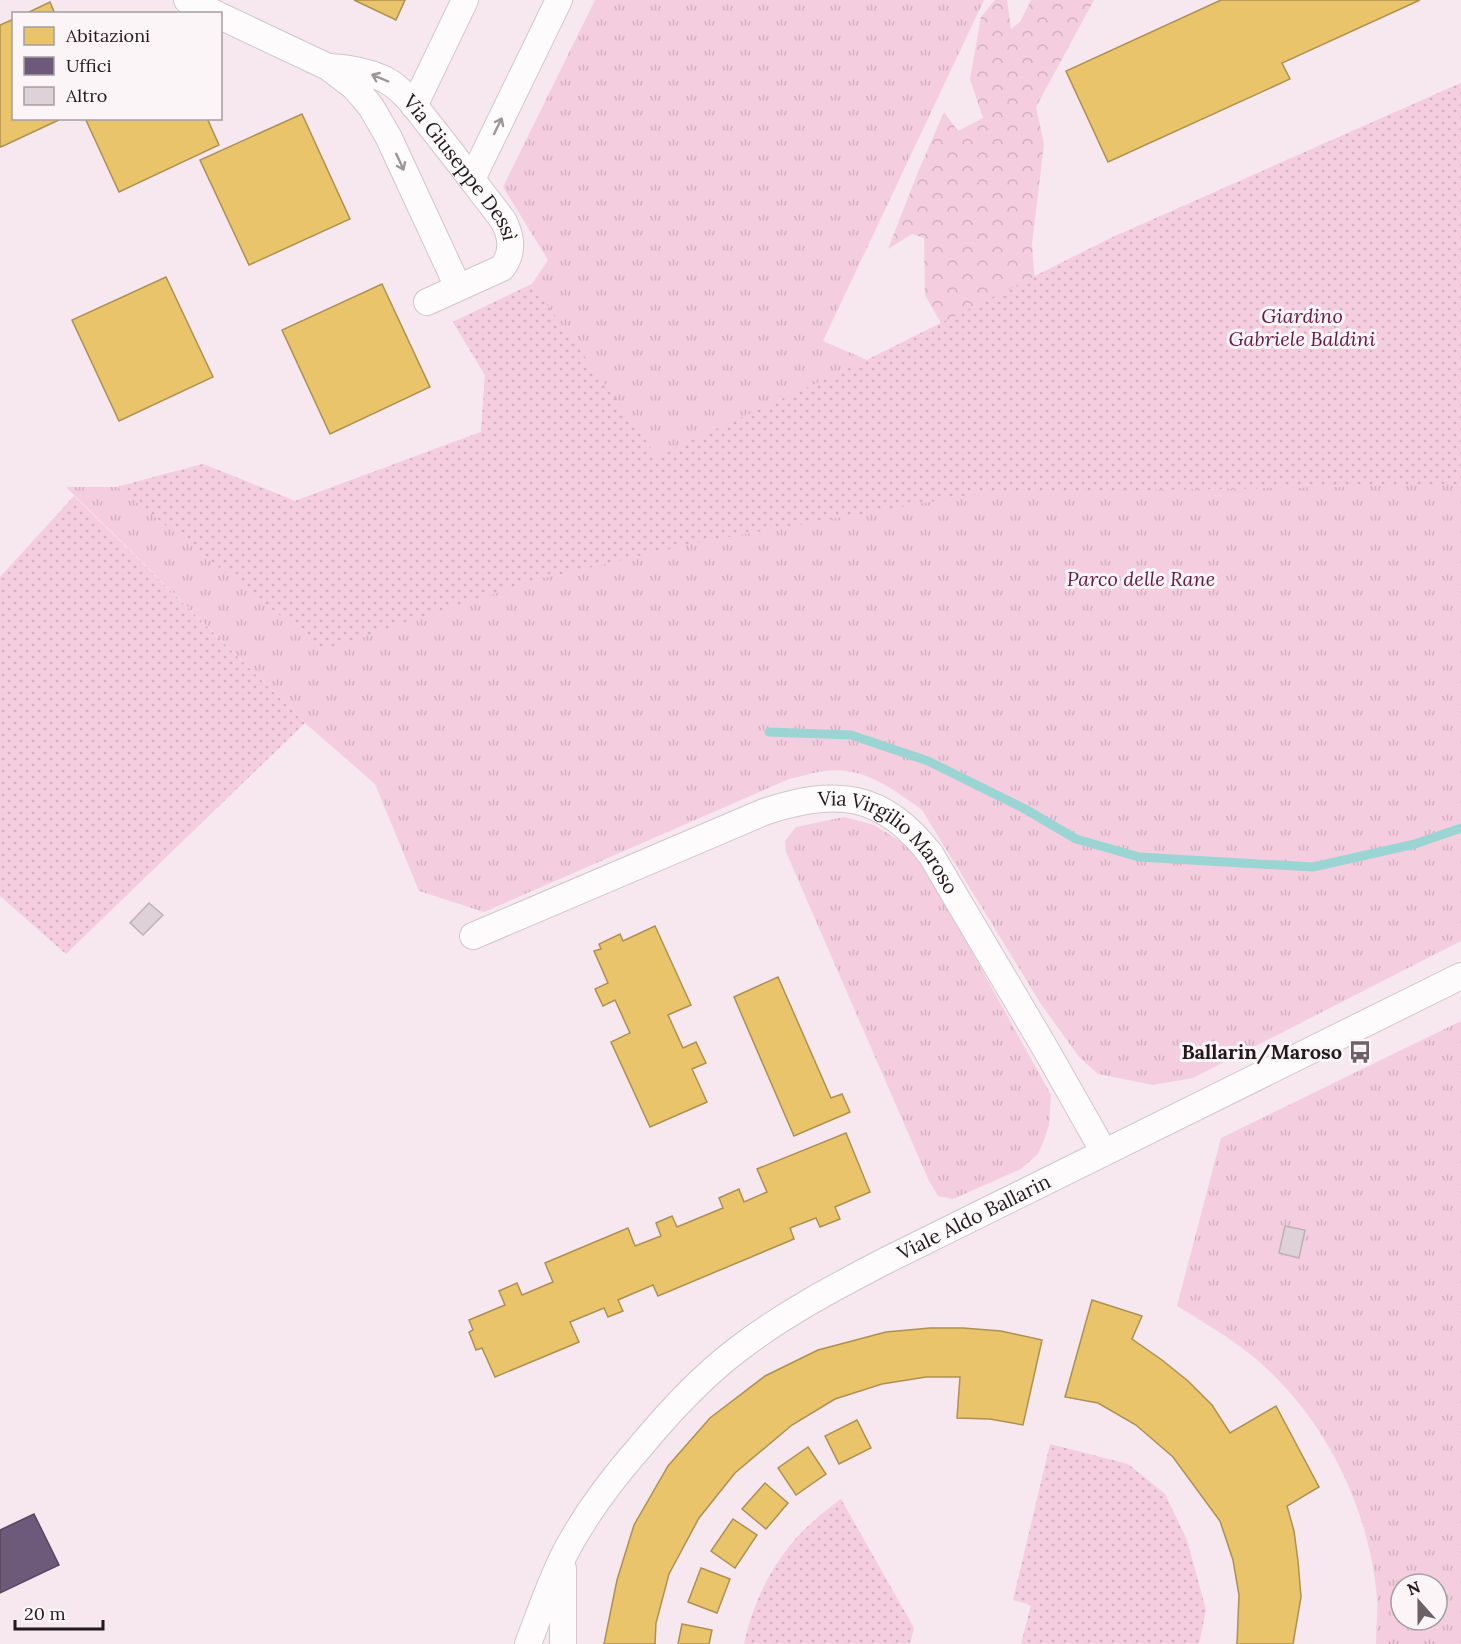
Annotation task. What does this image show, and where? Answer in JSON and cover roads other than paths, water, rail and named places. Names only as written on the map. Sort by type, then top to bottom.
[{"type":"street","points":[[187,0],[212,12]]},
{"type":"street","points":[[414,106],[465,0]]},
{"type":"street","points":[[472,179],[559,0]]},
{"type":"street","name":"Via Giuseppe Dessì","points":[[222,17],[328,67],[354,87],[381,122],[458,287],[502,268],[511,251],[510,236],[502,220],[414,106],[399,89],[383,78],[349,68],[328,67]]},
{"type":"street","points":[[427,302],[458,287]]},
{"type":"street","name":"Via Virgilio Maroso","points":[[473,936],[764,812],[823,798],[838,798],[865,804],[895,818],[920,841],[931,855],[1104,1152]]},
{"type":"street","name":"Viale Aldo Ballarin","points":[[528,1644],[563,1556],[605,1490],[673,1408],[701,1380],[738,1349],[835,1287],[937,1234],[996,1207],[1461,976]]},
{"type":"street","points":[[563,1556],[563,1644]]},
{"type":"waterway","points":[[769,732],[851,735],[928,761],[1025,809],[1076,839],[1139,857],[1313,867],[1415,844],[1461,828]]},
{"type":"place","name":"Ballarin/Maroso","points":[[1360,1052]]},
{"type":"park label","name":"Giardino Gabriele Baldini","points":[[1302,328]]},
{"type":"park label","name":"Parco delle Rane","points":[[1141,579]]}]
